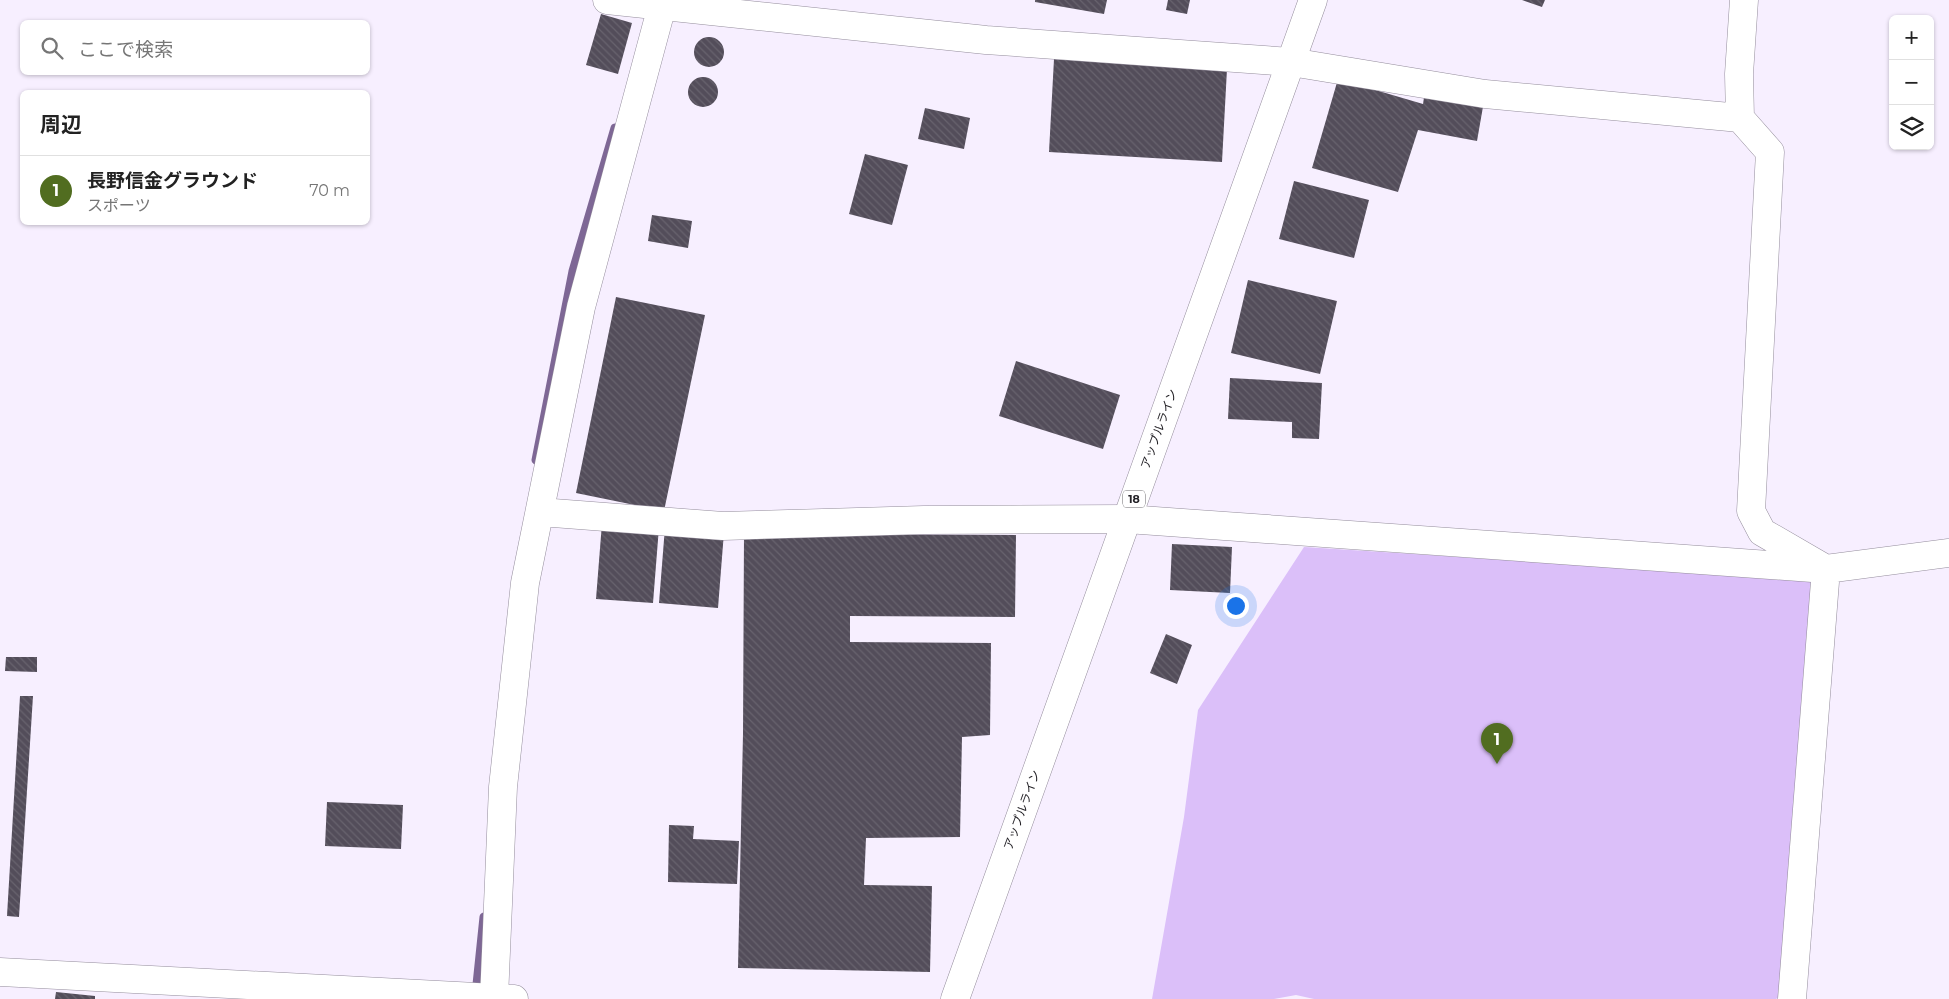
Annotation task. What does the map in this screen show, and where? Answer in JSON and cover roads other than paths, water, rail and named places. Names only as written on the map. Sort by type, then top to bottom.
[{"type":"main road","points":[[607,0],[986,40],[1291,62],[1485,94],[1740,118]]},
{"type":"main road","name":"アップルライン","points":[[955,999],[1313,0]]},
{"type":"main road","points":[[1744,0],[1739,74],[1740,118],[1770,152],[1752,511],[1762,532],[1826,569]]},
{"type":"main road","points":[[0,972],[429,997],[504,998],[503,787],[525,583],[581,306],[662,6]]},
{"type":"main road","points":[[540,512],[723,526],[924,520],[1126,519],[1826,569],[1949,553]]},
{"type":"main road","points":[[1792,999],[1826,569]]},
{"type":"waterway","points":[[536,460],[573,271],[615,128]]},
{"type":"waterway","points":[[476,994],[484,917]]},
{"type":"place","name":"長野信金グラウンド","points":[[1497,764]]}]
